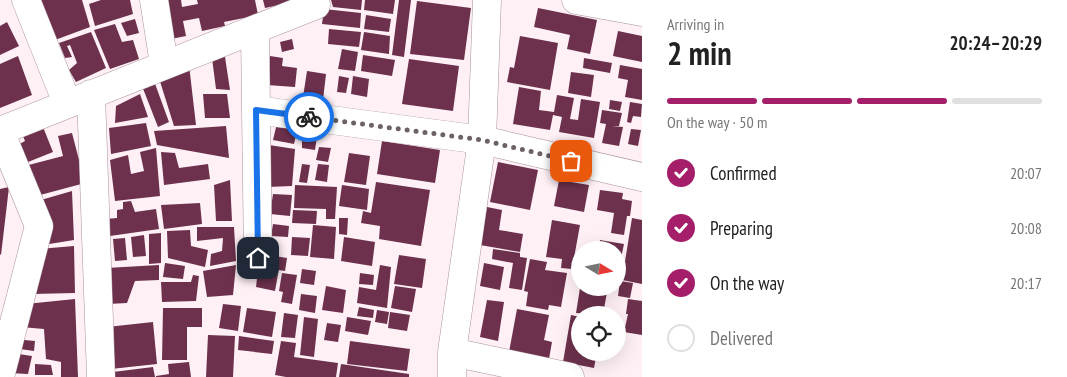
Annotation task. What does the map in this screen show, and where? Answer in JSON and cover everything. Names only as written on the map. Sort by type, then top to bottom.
[{"type":"street","points":[[26,0],[79,98],[101,377]]},
{"type":"street","points":[[154,0],[164,64]]},
{"type":"street","points":[[0,377],[39,226],[0,131],[316,5],[315,0]]},
{"type":"street","points":[[487,0],[482,140],[452,364],[570,377]]},
{"type":"street","points":[[576,0],[642,12]]},
{"type":"street","points":[[255,30],[258,258]]},
{"type":"street","points":[[256,110],[482,140],[642,177]]},
{"type":"building","points":[[40,0],[82,0],[90,27],[55,40]]},
{"type":"building","points":[[101,0],[130,0],[133,14],[95,26],[89,4]]},
{"type":"building","points":[[166,0],[181,0],[182,7],[198,4],[197,0],[255,0],[258,15],[224,22],[225,26],[202,31],[199,18],[183,21],[186,36],[166,40]]},
{"type":"building","points":[[263,0],[293,0],[293,2],[265,8]]},
{"type":"building","points":[[331,0],[362,0],[361,10],[333,7]]},
{"type":"building","points":[[365,0],[395,0],[393,14],[364,10]]},
{"type":"building","points":[[399,0],[411,0],[404,57],[392,55]]},
{"type":"building","points":[[417,1],[471,8],[464,60],[410,54]]},
{"type":"building","points":[[538,8],[597,20],[590,54],[567,49],[570,35],[534,27]]},
{"type":"building","points":[[324,9],[361,13],[360,28],[322,24]]},
{"type":"building","points":[[366,15],[391,19],[389,32],[364,29]]},
{"type":"building","points":[[135,19],[139,33],[127,36],[121,23]]},
{"type":"building","points":[[7,22],[19,46],[0,55],[0,26]]},
{"type":"building","points":[[115,24],[122,42],[133,40],[139,59],[110,69],[94,30]]},
{"type":"building","points":[[329,29],[361,32],[359,47],[328,44]]},
{"type":"building","points":[[618,31],[642,36],[642,62],[613,56]]},
{"type":"building","points":[[91,32],[106,68],[76,82],[69,70],[77,63],[70,45],[67,46],[72,57],[65,58],[59,43]]},
{"type":"building","points":[[364,32],[390,36],[389,54],[361,50]]},
{"type":"building","points":[[520,36],[558,43],[550,90],[507,82],[510,67],[514,68]]},
{"type":"building","points":[[292,39],[294,49],[282,52],[280,42]]},
{"type":"building","points":[[342,49],[358,52],[355,71],[338,69]]},
{"type":"building","points":[[363,55],[395,60],[392,76],[361,71]]},
{"type":"building","points":[[18,56],[32,95],[0,108],[0,64]]},
{"type":"building","points":[[270,56],[283,58],[282,66],[297,68],[295,87],[267,85]]},
{"type":"building","points":[[225,57],[230,90],[216,89],[212,58]]},
{"type":"building","points":[[584,58],[612,63],[610,73],[583,68]]},
{"type":"building","points":[[409,59],[459,66],[453,111],[402,104]]},
{"type":"building","points":[[189,65],[196,125],[174,126],[158,75]]},
{"type":"building","points":[[620,65],[642,69],[642,100],[625,97],[628,80],[618,78]]},
{"type":"building","points":[[307,71],[326,74],[323,100],[303,97]]},
{"type":"building","points":[[571,72],[594,75],[591,97],[568,93]]},
{"type":"building","points":[[339,76],[349,78],[346,93],[337,92]]},
{"type":"building","points":[[353,76],[369,79],[367,97],[351,94]]},
{"type":"building","points":[[154,81],[169,122],[158,127],[142,86]]},
{"type":"building","points":[[519,87],[541,91],[539,110],[554,112],[557,95],[574,98],[570,119],[578,120],[581,99],[600,102],[594,138],[559,132],[562,117],[553,115],[550,130],[513,124]]},
{"type":"building","points":[[140,94],[148,117],[115,123],[116,106]]},
{"type":"building","points":[[203,94],[227,94],[230,118],[205,118]]},
{"type":"building","points":[[610,100],[622,102],[620,111],[609,109]]},
{"type":"building","points":[[630,102],[642,104],[641,117],[633,116],[631,123],[627,122]]},
{"type":"building","points":[[602,110],[622,113],[619,126],[612,126],[623,127],[619,146],[602,143],[606,124],[600,123]]},
{"type":"building","points":[[313,122],[319,123],[315,150],[302,148],[302,141],[310,142]]},
{"type":"building","points":[[146,123],[151,146],[111,154],[109,128]]},
{"type":"building","points":[[277,123],[298,127],[294,144],[273,140]]},
{"type":"building","points":[[226,126],[229,158],[157,145],[154,131]]},
{"type":"building","points":[[43,127],[53,152],[23,164],[16,146],[25,141],[23,136]]},
{"type":"building","points":[[631,129],[641,130],[638,146],[628,144]]},
{"type":"building","points":[[72,133],[85,183],[29,198],[21,167],[63,156],[58,136]]},
{"type":"building","points":[[382,141],[440,150],[435,183],[377,174]]},
{"type":"building","points":[[269,145],[295,149],[292,186],[267,187]]},
{"type":"building","points":[[319,147],[331,148],[328,162],[316,160]]},
{"type":"building","points":[[156,148],[160,196],[115,201],[110,160],[128,155],[131,174],[144,171],[140,152]]},
{"type":"building","points":[[161,152],[175,153],[179,168],[208,164],[210,179],[164,185]]},
{"type":"building","points":[[349,153],[370,156],[366,185],[344,182]]},
{"type":"building","points":[[498,162],[538,170],[530,210],[490,202]]},
{"type":"building","points":[[302,164],[310,165],[307,183],[299,182]]},
{"type":"building","points":[[318,164],[329,165],[327,182],[315,180]]},
{"type":"building","points":[[230,180],[232,221],[216,221],[214,185]]},
{"type":"building","points":[[559,180],[589,185],[584,212],[554,206]]},
{"type":"building","points":[[376,182],[430,190],[421,246],[379,239],[380,226],[361,223],[363,211],[371,213]]},
{"type":"building","points":[[295,185],[337,187],[335,219],[326,219],[326,209],[294,208]]},
{"type":"building","points":[[342,185],[369,189],[367,210],[339,206]]},
{"type":"building","points":[[9,187],[1,255],[0,189]]},
{"type":"building","points":[[600,190],[623,193],[622,199],[632,201],[624,235],[611,233],[614,213],[597,210]]},
{"type":"building","points":[[72,191],[74,240],[43,245],[34,202]]},
{"type":"building","points":[[273,194],[292,195],[290,216],[270,214]]},
{"type":"building","points":[[131,201],[135,212],[156,209],[159,229],[103,237],[105,219],[117,218],[117,210],[123,209],[123,202]]},
{"type":"building","points":[[200,203],[202,224],[164,229],[161,205]]},
{"type":"building","points":[[487,207],[502,210],[499,230],[523,234],[520,252],[480,245]]},
{"type":"building","points":[[293,210],[317,211],[316,224],[292,223]]},
{"type":"building","points":[[339,218],[348,218],[347,235],[339,234]]},
{"type":"building","points":[[632,218],[642,220],[642,284],[626,281],[626,255]]},
{"type":"building","points":[[552,220],[580,225],[577,241],[571,241],[571,269],[561,268],[562,259],[546,257]]},
{"type":"building","points":[[273,224],[289,226],[288,237],[271,236]]},
{"type":"building","points":[[313,225],[336,227],[334,259],[310,257]]},
{"type":"building","points":[[197,227],[234,227],[236,261],[210,266],[211,254],[222,251],[223,238],[197,241]]},
{"type":"building","points":[[190,230],[191,246],[208,250],[205,267],[168,258],[167,231]]},
{"type":"building","points":[[161,233],[161,263],[149,264],[149,234]]},
{"type":"building","points":[[144,235],[146,256],[133,257],[131,237]]},
{"type":"building","points":[[292,237],[310,238],[308,256],[291,255]]},
{"type":"building","points":[[344,237],[375,242],[372,266],[341,261]]},
{"type":"building","points":[[125,238],[127,260],[115,261],[113,239]]},
{"type":"building","points":[[74,246],[75,293],[33,294],[39,249]]},
{"type":"building","points":[[493,249],[520,253],[520,257],[527,258],[522,290],[509,288],[513,263],[492,259]]},
{"type":"building","points":[[268,255],[287,258],[285,271],[266,268]]},
{"type":"building","points":[[399,255],[426,259],[422,288],[394,284]]},
{"type":"building","points":[[530,259],[547,262],[545,270],[567,273],[561,307],[549,305],[548,310],[526,306],[528,292],[524,291]]},
{"type":"building","points":[[165,263],[185,266],[183,279],[163,277]]},
{"type":"building","points":[[484,263],[504,267],[500,290],[480,286]]},
{"type":"building","points":[[159,265],[159,280],[135,281],[127,303],[108,304],[106,268]]},
{"type":"building","points":[[236,265],[233,295],[207,297],[203,271]]},
{"type":"building","points":[[380,265],[391,267],[387,308],[357,303],[359,287],[376,290]]},
{"type":"building","points":[[302,269],[316,271],[314,285],[300,283]]},
{"type":"building","points":[[258,270],[278,274],[275,291],[256,287]]},
{"type":"building","points":[[282,273],[297,275],[292,304],[281,302],[283,292],[279,291]]},
{"type":"building","points":[[360,273],[374,275],[373,285],[359,284]]},
{"type":"building","points":[[193,275],[199,276],[196,301],[162,302],[161,282],[191,282]]},
{"type":"building","points":[[626,282],[633,283],[630,298],[618,296],[626,296]]},
{"type":"building","points":[[326,286],[346,290],[343,313],[322,310]]},
{"type":"building","points":[[395,286],[416,289],[412,312],[391,308]]},
{"type":"building","points":[[301,294],[317,296],[315,313],[299,310]]},
{"type":"building","points":[[579,296],[606,296],[605,306],[577,306]]},
{"type":"building","points":[[75,299],[78,377],[61,377],[61,362],[46,359],[44,329],[21,327],[26,304]]},
{"type":"building","points":[[628,299],[642,301],[642,335],[626,332],[628,314],[626,314]]},
{"type":"building","points":[[487,300],[504,302],[498,341],[480,337]]},
{"type":"building","points":[[223,304],[241,306],[238,331],[219,328]]},
{"type":"building","points":[[359,307],[374,310],[373,318],[357,316]]},
{"type":"building","points":[[163,308],[202,308],[202,327],[187,327],[187,360],[162,360]]},
{"type":"building","points":[[247,308],[276,312],[272,337],[243,332]]},
{"type":"building","points":[[517,309],[549,315],[544,340],[552,342],[549,359],[509,352]]},
{"type":"building","points":[[377,310],[389,312],[387,324],[375,322]]},
{"type":"building","points":[[390,312],[410,315],[407,331],[388,328]]},
{"type":"building","points":[[284,313],[298,315],[295,338],[281,337]]},
{"type":"building","points":[[571,315],[571,361],[595,361],[594,368],[563,362]]},
{"type":"building","points":[[304,317],[318,319],[314,357],[300,355]]},
{"type":"building","points":[[347,317],[371,321],[368,335],[345,331]]},
{"type":"building","points":[[153,322],[157,364],[111,369],[107,327]]},
{"type":"building","points":[[327,323],[341,325],[338,342],[324,340]]},
{"type":"building","points":[[208,335],[235,336],[233,377],[206,377]]},
{"type":"building","points":[[239,336],[274,341],[272,354],[238,350]]},
{"type":"building","points":[[14,339],[35,341],[34,351],[13,348]]},
{"type":"building","points":[[281,341],[296,343],[294,357],[338,363],[336,377],[286,377],[275,375]]},
{"type":"building","points":[[350,341],[410,349],[407,371],[347,364]]},
{"type":"building","points":[[12,353],[32,356],[28,374],[9,373]]},
{"type":"building","points":[[189,362],[191,377],[156,377],[169,374],[168,364]]},
{"type":"building","points":[[35,364],[51,365],[53,375],[35,375]]},
{"type":"building","points":[[341,364],[409,374],[409,377],[339,377]]},
{"type":"building","points":[[153,367],[155,377],[113,377],[113,372]]},
{"type":"way so far","points":[[309,117],[482,140],[571,161]]},
{"type":"route","points":[[258,258],[256,110],[309,117]]}]
